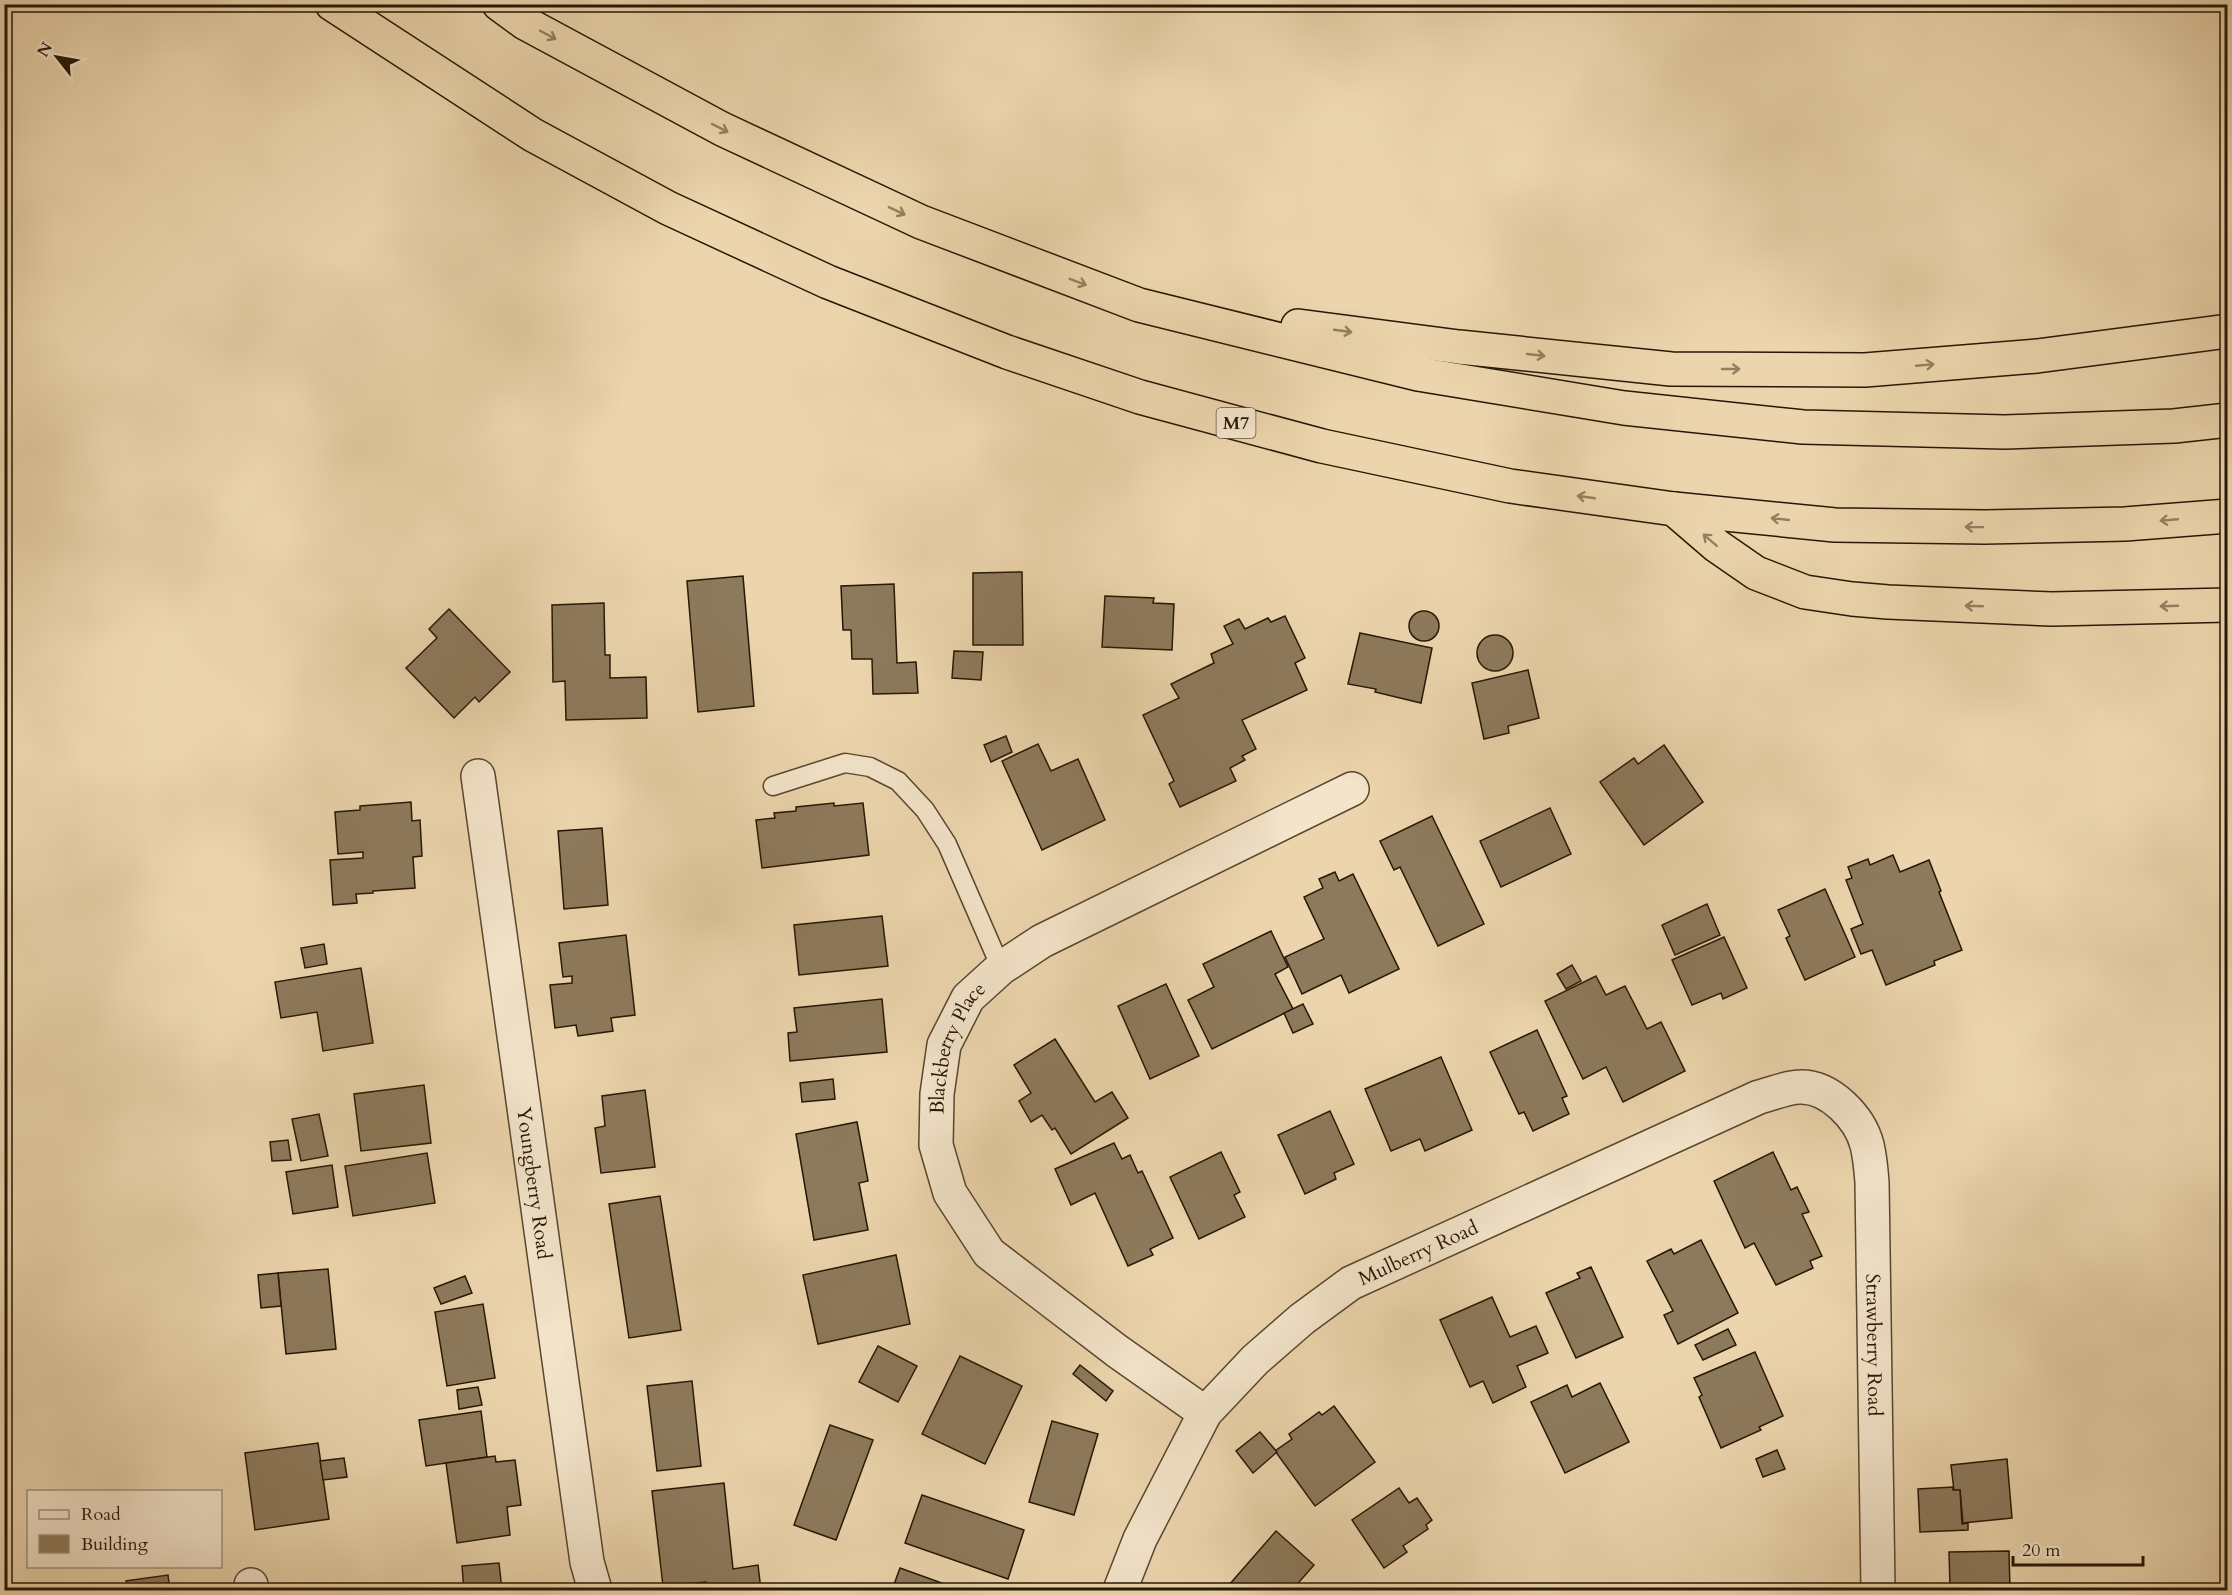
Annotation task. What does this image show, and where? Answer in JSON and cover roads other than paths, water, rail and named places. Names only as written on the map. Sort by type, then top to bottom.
[{"type":"highway","name":"M7","points":[[332,4],[533,135],[668,207],[828,282],[1007,352],[1140,398],[1322,446],[1510,486],[1674,508],[1835,525],[1984,528],[2125,524],[2228,516]]},
{"type":"highway","points":[[499,4],[525,23],[733,134],[921,222],[1139,304],[1418,374],[1624,408],[1791,426],[2005,432],[2174,426],[2228,420]]},
{"type":"highway","points":[[1139,304],[1459,347],[1671,369],[1864,370],[2037,356],[2228,331]]},
{"type":"highway","points":[[1674,508],[1717,546],[1756,573],[1805,592],[1888,602],[2052,609],[2228,605]]},
{"type":"street","name":"Youngberry Road","points":[[478,776],[587,1562],[595,1590]]},
{"type":"street","name":"Blackberry Place","points":[[1205,1413],[1117,1351],[989,1253],[950,1193],[936,1145],[937,1094],[944,1045],[968,998],[1000,968],[1042,941],[1352,789]]},
{"type":"street","name":"Mulberry Road","points":[[1120,1590],[1140,1539],[1205,1413],[1255,1360],[1302,1319],[1351,1283],[1759,1097],[1801,1087],[1823,1093],[1844,1106]]},
{"type":"street","name":"Strawberry Road","points":[[1844,1106],[1857,1122],[1867,1144],[1872,1182],[1878,1590]]},
{"type":"lane","points":[[773,786],[845,763],[870,767],[898,781],[925,810],[947,844],[1000,968]]}]
